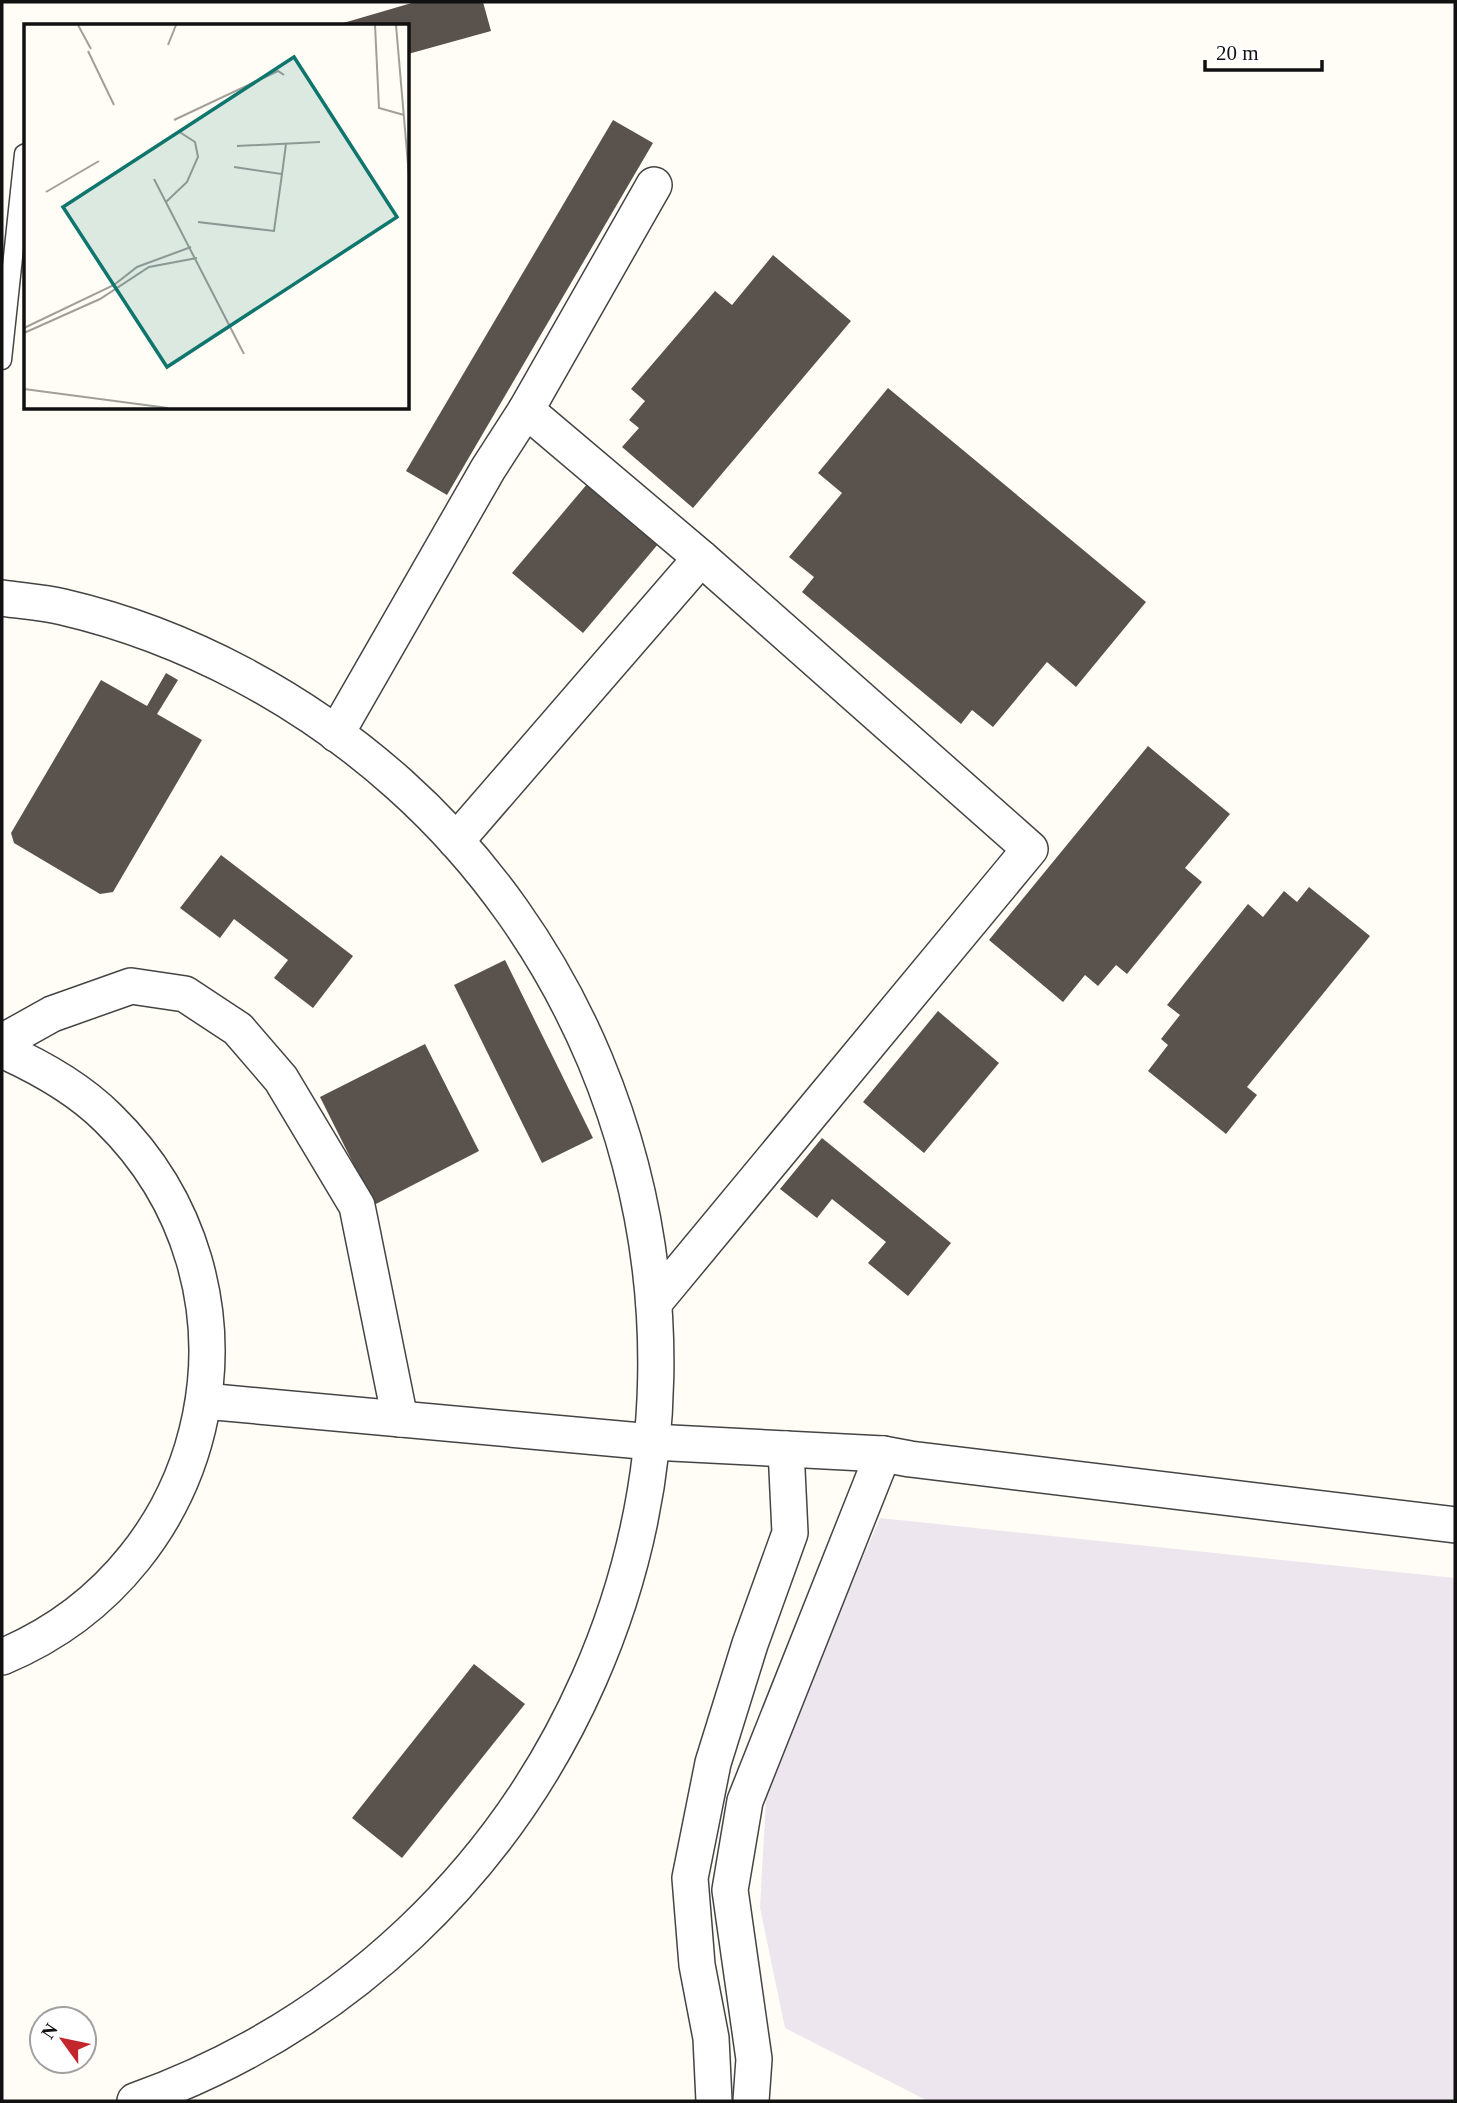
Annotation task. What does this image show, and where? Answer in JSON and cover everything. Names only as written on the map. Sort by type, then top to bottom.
[{"type":"street","points":[[337,734],[654,185]]},
{"type":"street","points":[[526,410],[701,558],[1030,849],[654,1303]]},
{"type":"street","points":[[456,841],[701,558]]},
{"type":"street","points":[[2,598],[60,606],[128,625],[193,651],[256,681],[315,718],[371,759],[413,797],[471,857],[514,912],[552,971],[584,1033],[610,1097],[631,1165],[646,1233],[654,1303],[656,1373],[652,1442],[642,1512],[629,1569],[604,1647],[575,1711],[541,1773],[502,1831],[458,1885],[408,1935],[356,1981],[298,2021],[237,2057],[174,2087],[135,2101]]},
{"type":"street","points":[[2,1042],[52,1014],[131,986],[185,994],[238,1029],[281,1079],[357,1206],[400,1419]]},
{"type":"street","points":[[2,1050],[35,1065],[73,1088],[107,1117],[137,1150],[162,1186],[182,1226],[193,1258],[205,1312],[208,1356],[204,1401],[194,1445],[179,1486],[158,1526],[132,1562],[101,1594],[67,1622],[28,1646],[2,1657]]},
{"type":"street","points":[[204,1401],[652,1442],[883,1454],[1455,1525]]},
{"type":"street","points":[[714,2101],[711,2038],[697,1965],[690,1878],[713,1763],[750,1644],[790,1533],[786,1449]]},
{"type":"street","points":[[751,2101],[754,2059],[730,1890],[745,1801],[883,1454]]},
{"type":"lane","points":[[2,360],[24,154]]},
{"type":"shaded area","points":[[880,1518],[1455,1578],[1455,2101],[928,2101],[785,2028],[760,1908],[767,1780]]},
{"type":"building","points":[[415,2],[483,2],[491,31],[410,53],[410,24],[340,24]]},
{"type":"building","points":[[613,120],[653,143],[447,495],[406,471]]},
{"type":"building","points":[[773,255],[851,321],[693,508],[622,447],[639,428],[629,420],[645,401],[631,389],[715,291],[732,305]]},
{"type":"building","points":[[888,388],[1146,602],[1076,687],[1047,662],[993,727],[972,710],[961,724],[802,592],[814,577],[789,557],[842,493],[818,473]]},
{"type":"building","points":[[588,483],[659,543],[583,633],[512,573]]},
{"type":"building","points":[[166,673],[178,680],[157,714],[202,740],[113,892],[100,894],[14,843],[11,833],[101,680],[147,706]]},
{"type":"building","points":[[1148,746],[1230,814],[1185,868],[1202,882],[1127,974],[1116,965],[1098,986],[1085,975],[1063,1002],[989,940]]},
{"type":"building","points":[[221,855],[353,956],[313,1008],[274,978],[288,960],[234,919],[220,938],[180,908]]},
{"type":"building","points":[[1309,887],[1370,936],[1247,1087],[1257,1095],[1226,1134],[1148,1071],[1168,1045],[1161,1039],[1180,1015],[1167,1005],[1248,904],[1263,917],[1284,891],[1297,902]]},
{"type":"building","points":[[505,960],[593,1138],[542,1163],[454,985]]},
{"type":"building","points":[[938,1011],[999,1063],[924,1153],[863,1102]]},
{"type":"building","points":[[425,1044],[479,1151],[374,1205],[320,1097]]},
{"type":"building","points":[[822,1138],[951,1243],[908,1296],[868,1263],[886,1242],[832,1199],[817,1218],[780,1189]]},
{"type":"building","points":[[474,1664],[525,1704],[402,1858],[352,1818]]}]
